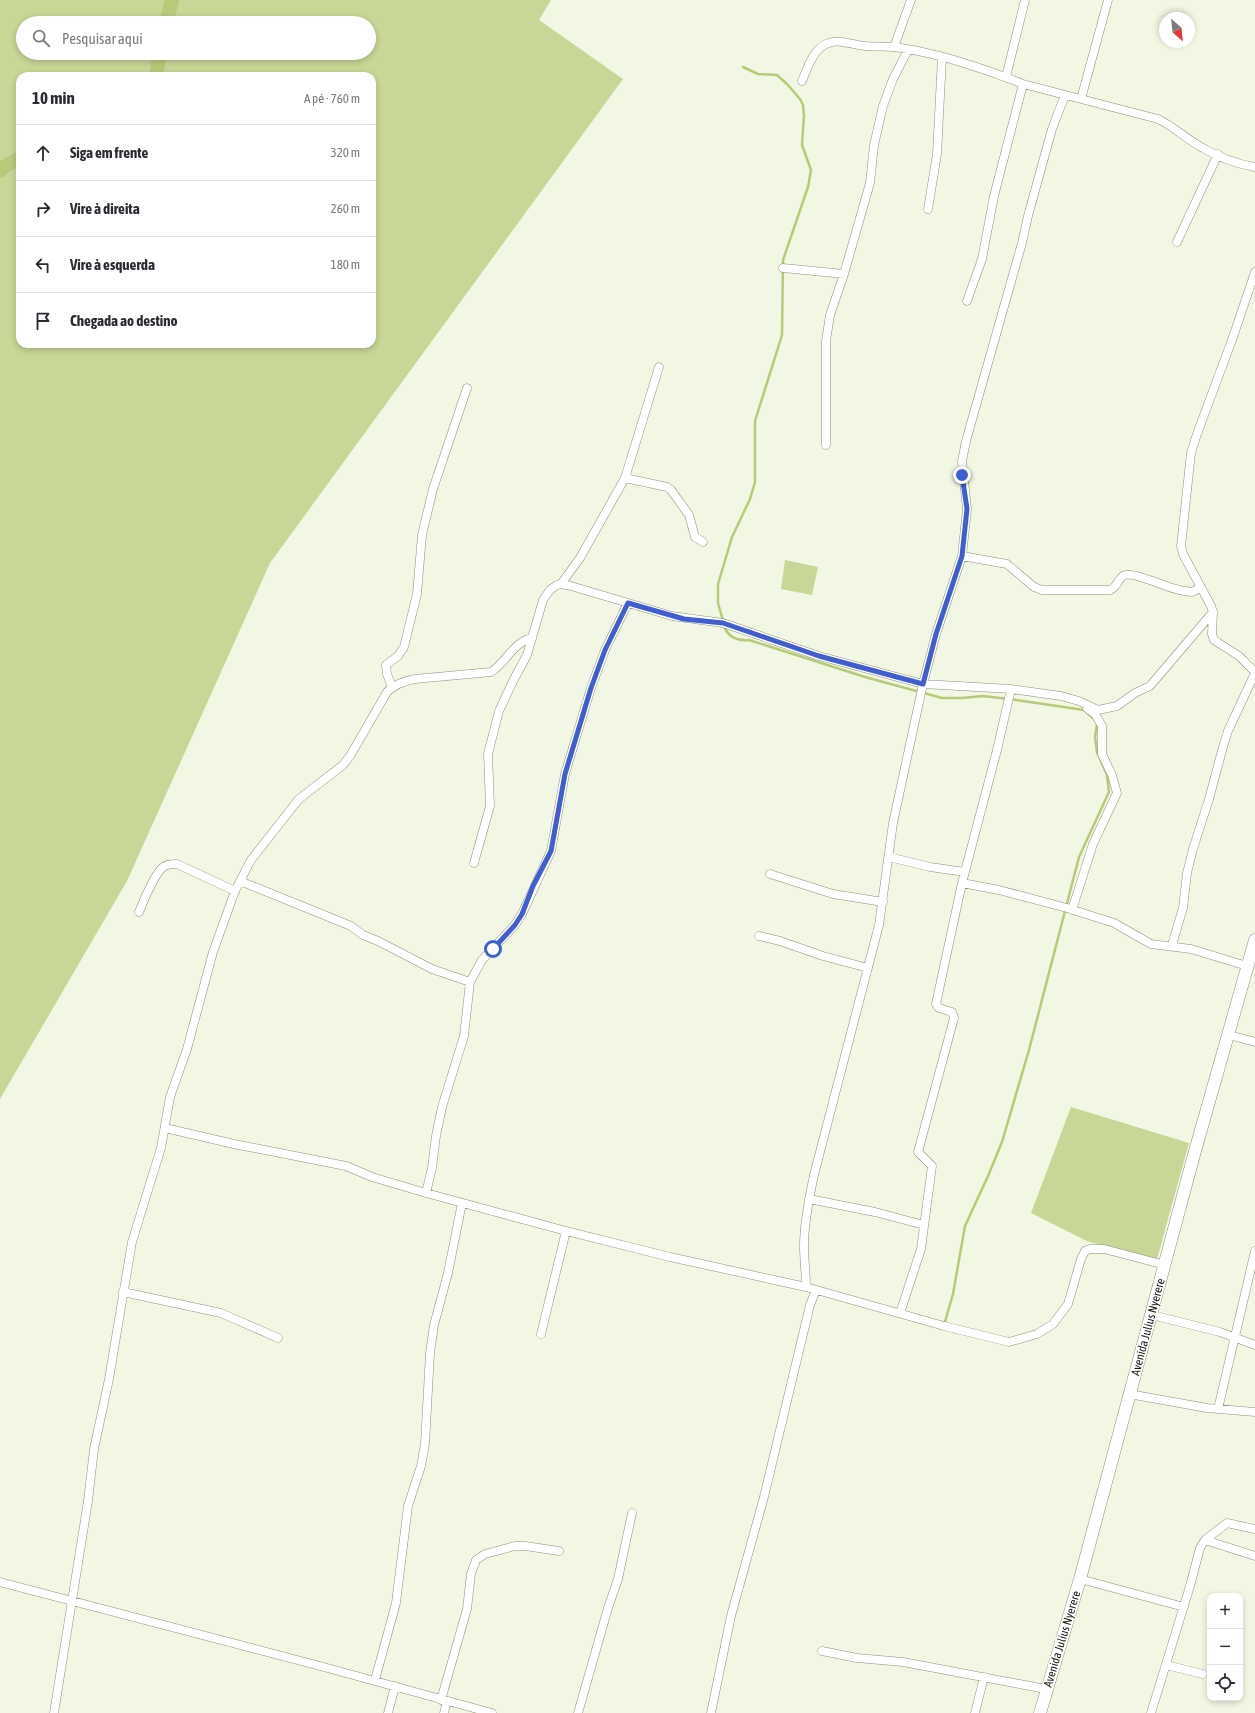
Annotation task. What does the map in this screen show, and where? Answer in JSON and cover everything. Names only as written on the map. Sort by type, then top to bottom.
[{"type":"street","points":[[894,47],[911,0]]},
{"type":"street","points":[[1006,77],[1025,0]]},
{"type":"street","points":[[1081,99],[1108,0]]},
{"type":"street","points":[[802,81],[808,66],[815,55],[820,48],[826,44],[837,42],[864,46],[894,47],[942,58],[1006,77],[1024,84],[1158,119],[1171,125],[1202,148],[1243,165],[1255,168]]},
{"type":"street","points":[[826,445],[826,341],[830,314],[844,274],[870,184],[874,144],[883,106],[893,79],[908,50]]},
{"type":"street","points":[[928,210],[937,154],[942,58]]},
{"type":"street","points":[[967,301],[982,259],[994,196],[1024,84]]},
{"type":"street","points":[[806,1287],[804,1245],[809,1199],[879,925],[884,902],[893,823],[923,684],[936,634],[962,556],[967,509],[962,462],[966,441],[1022,243],[1052,129],[1065,95]]},
{"type":"street","points":[[1177,242],[1218,154]]},
{"type":"street","points":[[783,268],[844,274]]},
{"type":"street","points":[[1172,946],[1183,908],[1193,848],[1209,799],[1223,747],[1255,673],[1239,656],[1214,640],[1212,634],[1213,612],[1211,606],[1183,554],[1181,546],[1191,453],[1196,434],[1232,340],[1255,272]]},
{"type":"street","points":[[474,863],[490,806],[488,754],[499,712],[527,655],[543,600],[553,588],[561,584],[580,558],[625,478],[659,367]]},
{"type":"street","points":[[392,687],[386,674],[386,665],[398,656],[404,647],[417,594],[422,534],[434,489],[467,388]]},
{"type":"street","points":[[625,478],[667,487],[671,490],[689,515],[695,537],[703,542]]},
{"type":"street","points":[[962,556],[1007,564],[1034,587],[1042,590],[1110,590],[1115,587],[1121,577],[1127,574],[1184,591],[1192,592],[1200,588]]},
{"type":"street","points":[[561,584],[684,619],[723,623],[819,656],[923,684],[1011,689],[1061,696],[1079,701],[1098,710],[1117,706],[1135,693],[1150,686],[1213,612]]},
{"type":"street","points":[[426,1193],[432,1168],[436,1136],[442,1108],[464,1036],[470,982],[482,960],[515,925],[522,914],[533,886],[551,851],[565,774],[591,688],[605,650],[628,603]]},
{"type":"street","points":[[54,1713],[94,1449],[109,1379],[132,1242],[154,1173],[165,1128],[170,1097],[189,1042],[213,952],[235,891],[251,860],[291,808],[306,792],[343,765],[350,756],[387,692],[392,687],[405,681],[415,679],[491,672],[512,650],[527,639],[532,638]]},
{"type":"street","points":[[900,1313],[921,1249],[932,1166],[918,1152],[954,1018],[952,1012],[939,1008],[936,1004],[962,883],[997,750],[1011,689]]},
{"type":"street","points":[[1072,910],[1093,844],[1117,793],[1112,775],[1102,754],[1102,726],[1095,714],[1079,701]]},
{"type":"street","points":[[889,857],[930,867],[965,872]]},
{"type":"street","points":[[138,912],[148,891],[162,868],[170,864],[177,864],[235,891]]},
{"type":"street","points":[[770,874],[833,894],[884,902]]},
{"type":"street","points":[[240,881],[351,926],[363,935],[378,941],[432,969],[470,982]]},
{"type":"street","points":[[962,883],[999,890],[1072,910],[1114,924],[1151,944],[1191,949],[1247,966]]},
{"type":"street","points":[[759,936],[868,968]]},
{"type":"street","name":"Avenida Julius Nyerere","points":[[1040,1713],[1080,1579],[1195,1151],[1255,940]]},
{"type":"street","points":[[1229,1035],[1255,1042]]},
{"type":"street","points":[[165,1128],[234,1144],[346,1166],[372,1177],[426,1193],[566,1231],[678,1259],[806,1287],[1009,1342],[1045,1331],[1053,1324],[1068,1304],[1081,1259],[1090,1249],[1104,1248],[1165,1265]]},
{"type":"street","points":[[809,1199],[875,1212],[924,1225]]},
{"type":"street","points":[[375,1680],[396,1603],[408,1506],[421,1466],[424,1444],[430,1353],[434,1325],[448,1273],[462,1203]]},
{"type":"street","points":[[541,1334],[566,1231]]},
{"type":"street","points":[[1218,1409],[1255,1251]]},
{"type":"street","points":[[711,1713],[731,1616],[751,1546],[810,1306],[816,1290]]},
{"type":"street","points":[[123,1292],[221,1313],[278,1338]]},
{"type":"street","points":[[1152,1315],[1220,1332],[1255,1345]]},
{"type":"street","points":[[1129,1394],[1218,1409],[1255,1412]]},
{"type":"street","points":[[578,1713],[608,1608],[618,1579],[632,1513]]},
{"type":"street","points":[[1151,1713],[1184,1607],[1200,1548],[1205,1540],[1227,1523],[1255,1529]]},
{"type":"street","points":[[1205,1540],[1255,1556]]},
{"type":"street","points":[[444,1713],[444,1700],[467,1609],[471,1574],[476,1560],[485,1554],[515,1546],[525,1546],[559,1552]]},
{"type":"street","points":[[1080,1579],[1184,1607]]},
{"type":"street","points":[[0,1582],[375,1680],[492,1713]]},
{"type":"street","points":[[822,1651],[858,1658],[890,1660],[1046,1689]]},
{"type":"street","points":[[1166,1665],[1202,1674]]},
{"type":"street","points":[[975,1713],[984,1677]]},
{"type":"street","points":[[388,1713],[395,1686]]},
{"type":"green space","points":[[0,0],[551,0],[539,20],[623,79],[270,563],[127,881],[0,1099]]},
{"type":"green space","points":[[785,560],[818,567],[812,595],[781,589]]},
{"type":"green space","points":[[1071,1107],[1189,1143],[1157,1259],[1089,1242],[1031,1213]]},
{"type":"waterway","points":[[168,16],[172,0]]},
{"type":"waterway","points":[[157,72],[159,60]]},
{"type":"waterway","points":[[723,621],[718,603],[718,584],[732,537],[750,499],[755,482],[755,421],[782,335],[783,260],[808,187],[811,170],[802,145],[804,115],[803,105],[800,99],[777,75],[758,74],[743,67]]},
{"type":"waterway","points":[[0,171],[5,166],[16,160]]},
{"type":"waterway","points":[[724,626],[728,633],[737,639],[749,640],[865,677],[942,698],[983,696],[1009,699],[1084,710],[1095,720]]},
{"type":"waterway","points":[[944,1325],[953,1294],[965,1226],[1002,1142],[1029,1050],[1079,857],[1109,792],[1107,775],[1097,752],[1095,737],[1097,724]]},
{"type":"route","points":[[493,949],[515,925],[522,914],[533,886],[551,851],[565,774],[591,688],[605,650],[628,603],[684,619],[723,623],[819,656],[923,684],[936,634],[962,556],[967,509],[962,475]]}]
